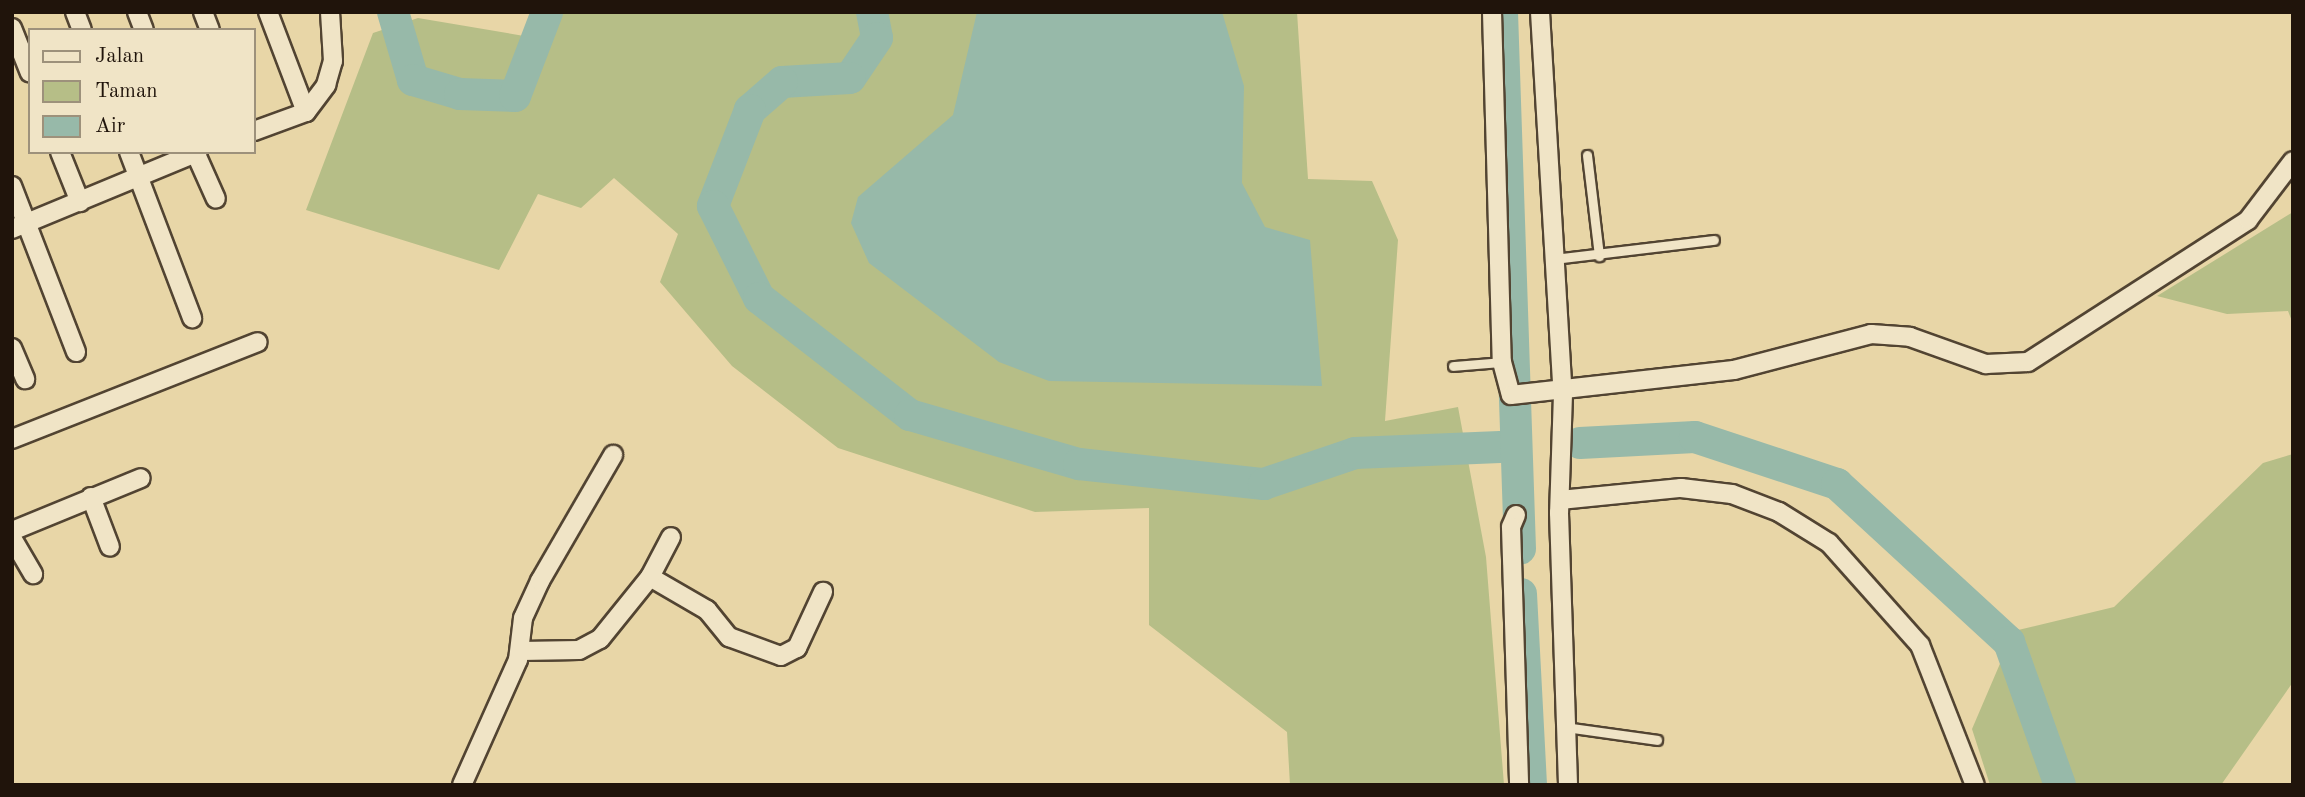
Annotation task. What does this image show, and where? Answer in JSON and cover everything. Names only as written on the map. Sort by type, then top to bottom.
[{"type":"street","points":[[268,12],[306,112]]},
{"type":"street","points":[[256,130],[306,112],[326,85],[333,61],[331,12]]},
{"type":"street","points":[[1492,12],[1502,362],[1511,395],[1558,400],[1734,370],[1871,334],[1920,340],[1986,364],[2028,362],[2248,220],[2293,161]]},
{"type":"street","points":[[1540,12],[1554,260],[1569,785]]},
{"type":"street","points":[[12,28],[28,68]]},
{"type":"street","points":[[61,154],[80,202]]},
{"type":"street","points":[[130,154],[192,318]]},
{"type":"street","points":[[20,227],[194,154]]},
{"type":"street","points":[[196,154],[216,199]]},
{"type":"street","points":[[12,186],[20,227],[76,352]]},
{"type":"street","points":[[12,439],[258,342]]},
{"type":"street","points":[[12,348],[25,379]]},
{"type":"street","points":[[462,785],[521,651],[523,618],[540,581],[613,455]]},
{"type":"street","points":[[12,531],[141,478]]},
{"type":"street","points":[[1560,493],[1681,488],[1732,494],[1779,512],[1829,543],[1920,645],[1975,785]]},
{"type":"street","points":[[91,497],[110,547]]},
{"type":"street","points":[[1516,515],[1511,522],[1519,785]]},
{"type":"street","points":[[521,651],[590,646],[650,577],[671,537]]},
{"type":"street","points":[[12,538],[33,574]]},
{"type":"street","points":[[650,577],[708,610],[729,637],[781,656],[797,648],[823,593]]},
{"type":"lane","points":[[1587,155],[1599,256]]},
{"type":"lane","points":[[1554,260],[1714,240]]},
{"type":"lane","points":[[1453,366],[1502,362]]},
{"type":"lane","points":[[1566,727],[1657,740]]},
{"type":"green space","points":[[533,12],[1297,12],[1308,179],[1372,181],[1398,240],[1385,421],[1458,407],[1486,557],[1504,785],[1290,785],[1287,732],[1149,625],[1149,508],[1035,512],[838,448],[732,366],[660,282],[678,234],[614,178],[581,208],[538,194],[499,270],[306,210],[373,33],[418,18],[524,36]]},
{"type":"green space","points":[[2293,212],[2293,324],[2288,311],[2227,314],[2157,296]]},
{"type":"green space","points":[[2293,454],[2293,682],[2221,785],[1990,785],[1972,729],[2014,631],[2114,607],[2263,463]]},
{"type":"water","points":[[977,12],[1222,12],[1244,86],[1242,183],[1265,227],[1310,240],[1322,386],[1049,381],[999,362],[869,263],[851,223],[858,197],[953,115]]},
{"type":"waterway","points":[[393,12],[413,80],[460,94],[515,96],[547,12]]},
{"type":"waterway","points":[[872,12],[877,38],[850,78],[782,82],[750,110],[713,206],[759,298],[910,415],[1079,464],[1264,484],[1355,453],[1500,447]]},
{"type":"waterway","points":[[1502,12],[1520,549]]},
{"type":"waterway","points":[[1580,443],[1695,437],[1837,484],[2009,642],[2060,785]]},
{"type":"waterway","points":[[1521,594],[1531,785]]}]
